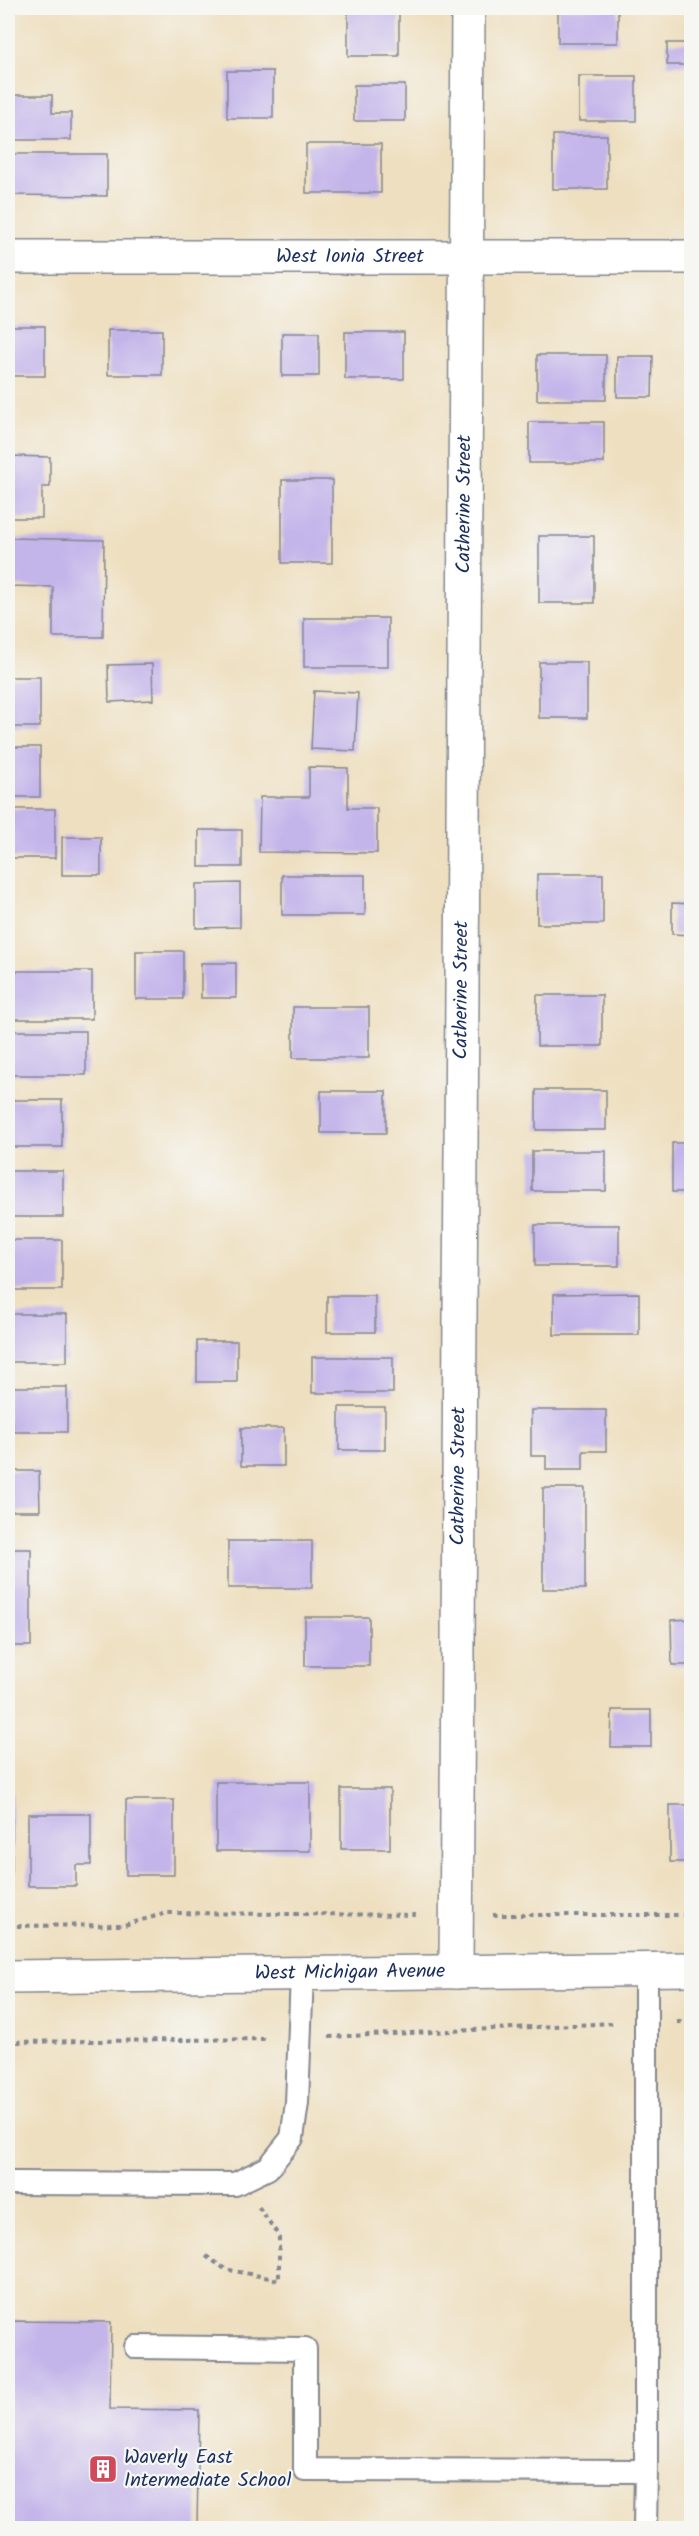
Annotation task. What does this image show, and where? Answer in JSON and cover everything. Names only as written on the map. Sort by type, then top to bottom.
[{"type":"street","name":"Catherine Street","points":[[456,1972],[468,8]]},
{"type":"street","name":"West Ionia Street","points":[[8,257],[692,257]]},
{"type":"street","name":"West Michigan Avenue","points":[[8,1977],[692,1970]]},
{"type":"lane","points":[[645,2529],[646,1969]]},
{"type":"lane","points":[[8,2182],[235,2184],[268,2168],[292,2138],[297,2103],[302,1974]]},
{"type":"lane","points":[[136,2347],[305,2349],[304,2470],[646,2471]]},
{"type":"path","points":[[8,1926],[124,1925],[167,1913],[692,1915]]},
{"type":"path","points":[[206,2256],[225,2269],[279,2280],[279,2236],[256,2202]]},
{"type":"building","points":[[348,8],[399,8],[399,56],[348,56]]},
{"type":"building","points":[[558,8],[618,8],[618,43],[558,43]]},
{"type":"building","points":[[667,43],[692,43],[692,65],[667,65]]},
{"type":"building","points":[[227,71],[273,71],[273,118],[227,118]]},
{"type":"building","points":[[579,76],[636,76],[636,121],[579,121]]},
{"type":"building","points":[[354,85],[405,85],[405,121],[354,121]]},
{"type":"building","points":[[8,95],[52,95],[52,113],[71,113],[71,140],[8,140]]},
{"type":"building","points":[[553,135],[607,135],[607,189],[553,189]]},
{"type":"building","points":[[306,144],[381,144],[381,193],[306,193]]},
{"type":"building","points":[[8,154],[107,154],[107,196],[8,195]]},
{"type":"building","points":[[8,326],[45,326],[45,376],[8,376]]},
{"type":"building","points":[[108,330],[162,330],[162,375],[108,375]]},
{"type":"building","points":[[345,332],[404,332],[404,379],[345,379]]},
{"type":"building","points":[[282,333],[319,333],[319,376],[282,376]]},
{"type":"building","points":[[537,355],[606,355],[606,400],[537,400]]},
{"type":"building","points":[[617,356],[653,356],[652,397],[617,397]]},
{"type":"building","points":[[529,422],[604,422],[604,463],[529,463]]},
{"type":"building","points":[[8,456],[50,457],[50,487],[42,487],[42,518],[8,518]]},
{"type":"building","points":[[282,480],[332,480],[332,563],[282,563]]},
{"type":"building","points":[[539,536],[594,536],[594,603],[539,603]]},
{"type":"building","points":[[8,538],[104,540],[103,637],[53,637],[53,587],[8,586]]},
{"type":"building","points":[[304,618],[388,618],[388,667],[304,667]]},
{"type":"building","points":[[539,662],[587,662],[587,718],[539,718]]},
{"type":"building","points":[[152,664],[153,700],[109,702],[108,665]]},
{"type":"building","points":[[8,677],[40,677],[40,727],[8,727]]},
{"type":"building","points":[[314,691],[358,693],[355,751],[311,749]]},
{"type":"building","points":[[8,747],[40,747],[40,797],[8,797]]},
{"type":"building","points":[[309,767],[348,768],[348,808],[377,808],[377,853],[259,852],[260,797],[309,797]]},
{"type":"building","points":[[8,809],[55,809],[55,858],[8,858]]},
{"type":"building","points":[[199,830],[242,830],[242,867],[199,867]]},
{"type":"building","points":[[62,837],[101,837],[101,875],[62,875]]},
{"type":"building","points":[[537,874],[603,874],[603,924],[537,924]]},
{"type":"building","points":[[282,875],[365,875],[365,915],[282,915]]},
{"type":"building","points":[[240,883],[240,927],[196,928],[196,884]]},
{"type":"building","points":[[672,903],[692,904],[692,935],[672,934]]},
{"type":"building","points":[[136,951],[183,951],[183,999],[136,999]]},
{"type":"building","points":[[201,963],[236,963],[236,998],[201,998]]},
{"type":"building","points":[[8,971],[92,971],[92,1019],[8,1019]]},
{"type":"building","points":[[537,995],[602,995],[602,1046],[537,1046]]},
{"type":"building","points":[[293,1007],[369,1007],[369,1058],[293,1058]]},
{"type":"building","points":[[8,1031],[86,1031],[86,1075],[8,1075]]},
{"type":"building","points":[[536,1090],[606,1090],[606,1130],[536,1130]]},
{"type":"building","points":[[321,1091],[386,1091],[386,1133],[321,1133]]},
{"type":"building","points":[[8,1100],[62,1100],[62,1147],[8,1147]]},
{"type":"building","points":[[672,1143],[692,1143],[692,1192],[672,1192]]},
{"type":"building","points":[[532,1151],[606,1151],[606,1191],[532,1191]]},
{"type":"building","points":[[8,1171],[63,1171],[63,1217],[8,1217]]},
{"type":"building","points":[[535,1225],[619,1225],[619,1266],[535,1266]]},
{"type":"building","points":[[8,1240],[62,1240],[62,1290],[8,1290]]},
{"type":"building","points":[[639,1293],[639,1335],[554,1335],[554,1294]]},
{"type":"building","points":[[327,1296],[375,1296],[375,1332],[327,1332]]},
{"type":"building","points":[[8,1314],[67,1314],[67,1362],[8,1362]]},
{"type":"building","points":[[197,1341],[237,1341],[237,1382],[197,1382]]},
{"type":"building","points":[[312,1357],[393,1357],[393,1393],[312,1393]]},
{"type":"building","points":[[8,1387],[67,1387],[67,1432],[8,1432]]},
{"type":"building","points":[[339,1407],[385,1407],[385,1450],[339,1450]]},
{"type":"building","points":[[531,1410],[606,1410],[606,1451],[583,1451],[583,1470],[546,1470],[546,1456],[531,1456]]},
{"type":"building","points":[[241,1428],[284,1428],[284,1466],[241,1466]]},
{"type":"building","points":[[8,1471],[39,1471],[40,1511],[8,1511]]},
{"type":"building","points":[[543,1488],[585,1488],[585,1589],[543,1589]]},
{"type":"building","points":[[228,1541],[312,1541],[312,1588],[228,1588]]},
{"type":"building","points":[[8,1549],[31,1549],[31,1646],[8,1646]]},
{"type":"building","points":[[305,1617],[369,1617],[369,1666],[305,1666]]},
{"type":"building","points":[[692,1619],[692,1665],[672,1665],[671,1620]]},
{"type":"building","points":[[612,1710],[651,1710],[651,1747],[611,1747]]},
{"type":"building","points":[[216,1782],[310,1782],[310,1851],[216,1851]]},
{"type":"building","points":[[341,1789],[390,1789],[390,1849],[341,1849]]},
{"type":"building","points":[[8,1793],[12,1793],[12,1872],[8,1872]]},
{"type":"building","points":[[126,1800],[174,1800],[174,1875],[126,1875]]},
{"type":"building","points":[[670,1805],[692,1805],[692,1862],[670,1862]]},
{"type":"building","points":[[28,1814],[91,1814],[91,1865],[76,1865],[76,1886],[28,1886]]},
{"type":"building","name":"Waverly East Intermediate School","points":[[8,2321],[111,2322],[110,2409],[199,2410],[197,2528],[8,2528]]},
{"type":"place","name":"Waverly East Intermediate School","points":[[103,2469]]}]
